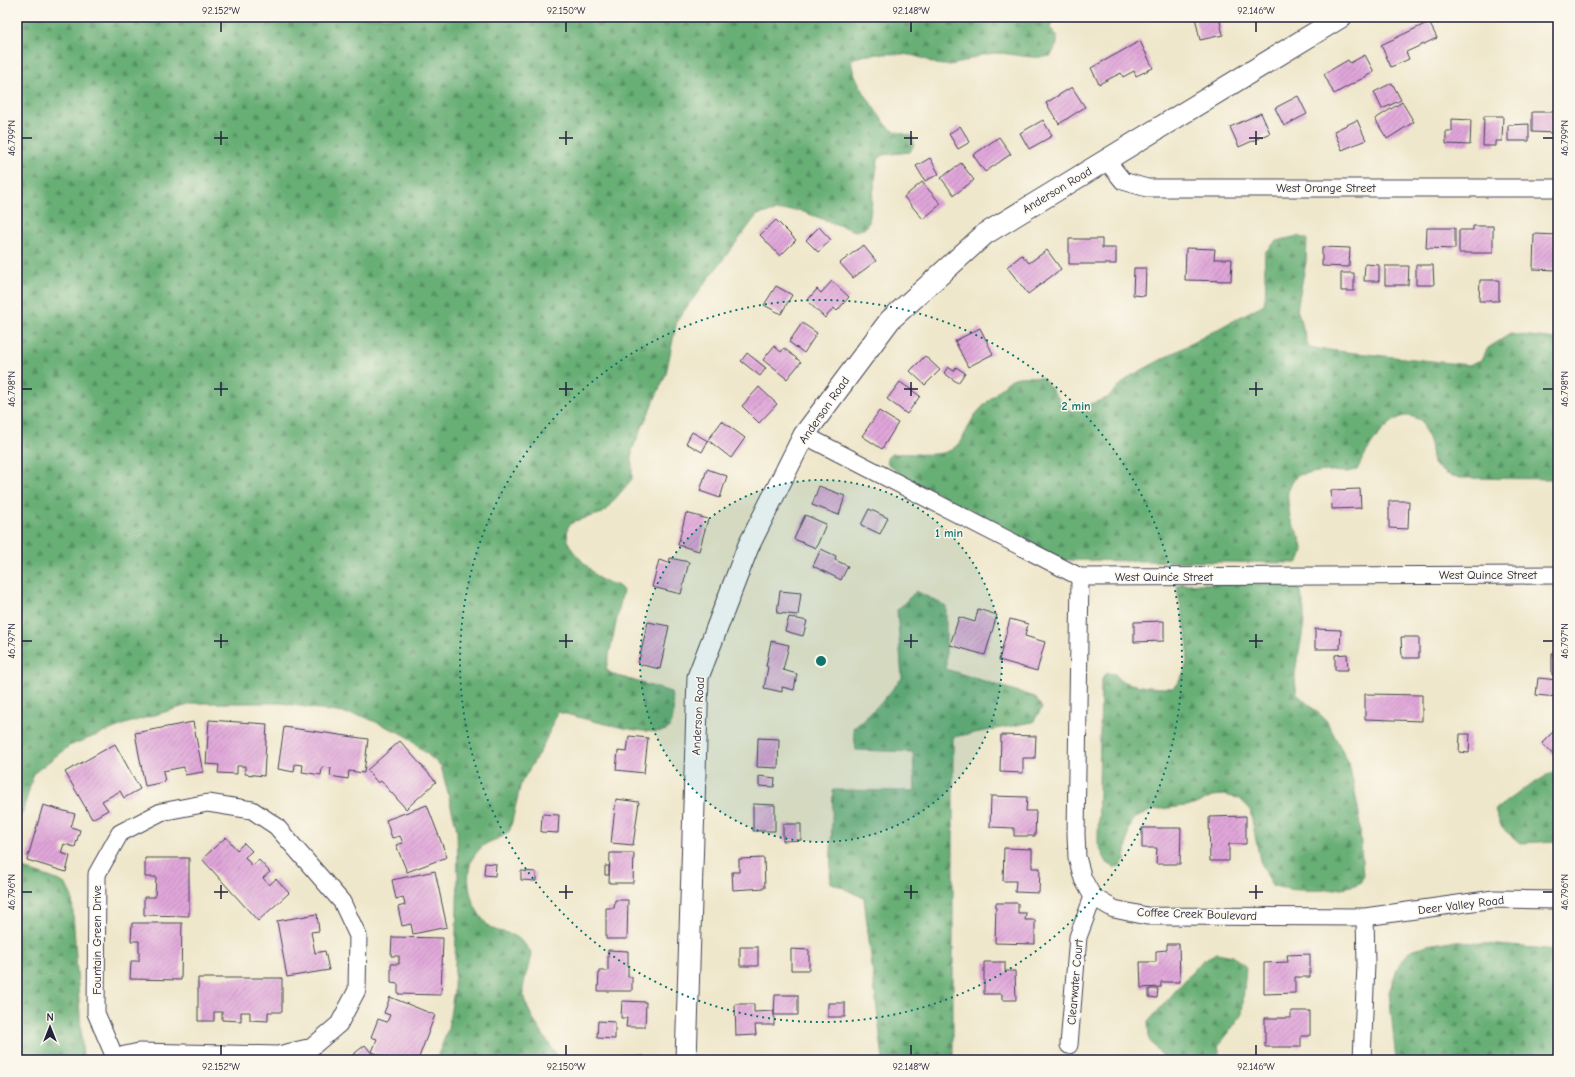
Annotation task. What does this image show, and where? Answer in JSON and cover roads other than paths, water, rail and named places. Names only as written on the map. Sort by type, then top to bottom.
[{"type":"street","name":"Anderson Road","points":[[686,1060],[698,676],[748,547],[804,435],[890,320],[985,234],[1340,17]]},
{"type":"street","name":"West Orange Street","points":[[1106,160],[1123,181],[1147,188],[1558,188]]},
{"type":"street","name":"West Quince Street","points":[[804,435],[1080,577],[1558,575]]},
{"type":"street","points":[[1080,577],[1076,834],[1079,865],[1083,879],[1093,897]]},
{"type":"street","name":"Fountain Green Drive","points":[[208,803],[252,810],[276,826],[342,902],[358,936],[357,990],[339,1024],[312,1047],[278,1054],[139,1052],[116,1058],[96,1013],[97,874],[120,833],[161,812],[208,803]]},
{"type":"street","name":"Coffee Creek Boulevard","points":[[1093,897],[1114,909],[1147,916],[1365,917]]},
{"type":"street","name":"Clearwater Court","points":[[1069,1045],[1078,937],[1093,897]]},
{"type":"street","name":"Deer Valley Road","points":[[1365,917],[1494,899],[1558,900]]},
{"type":"street","points":[[1362,1060],[1366,964],[1365,917]]}]
